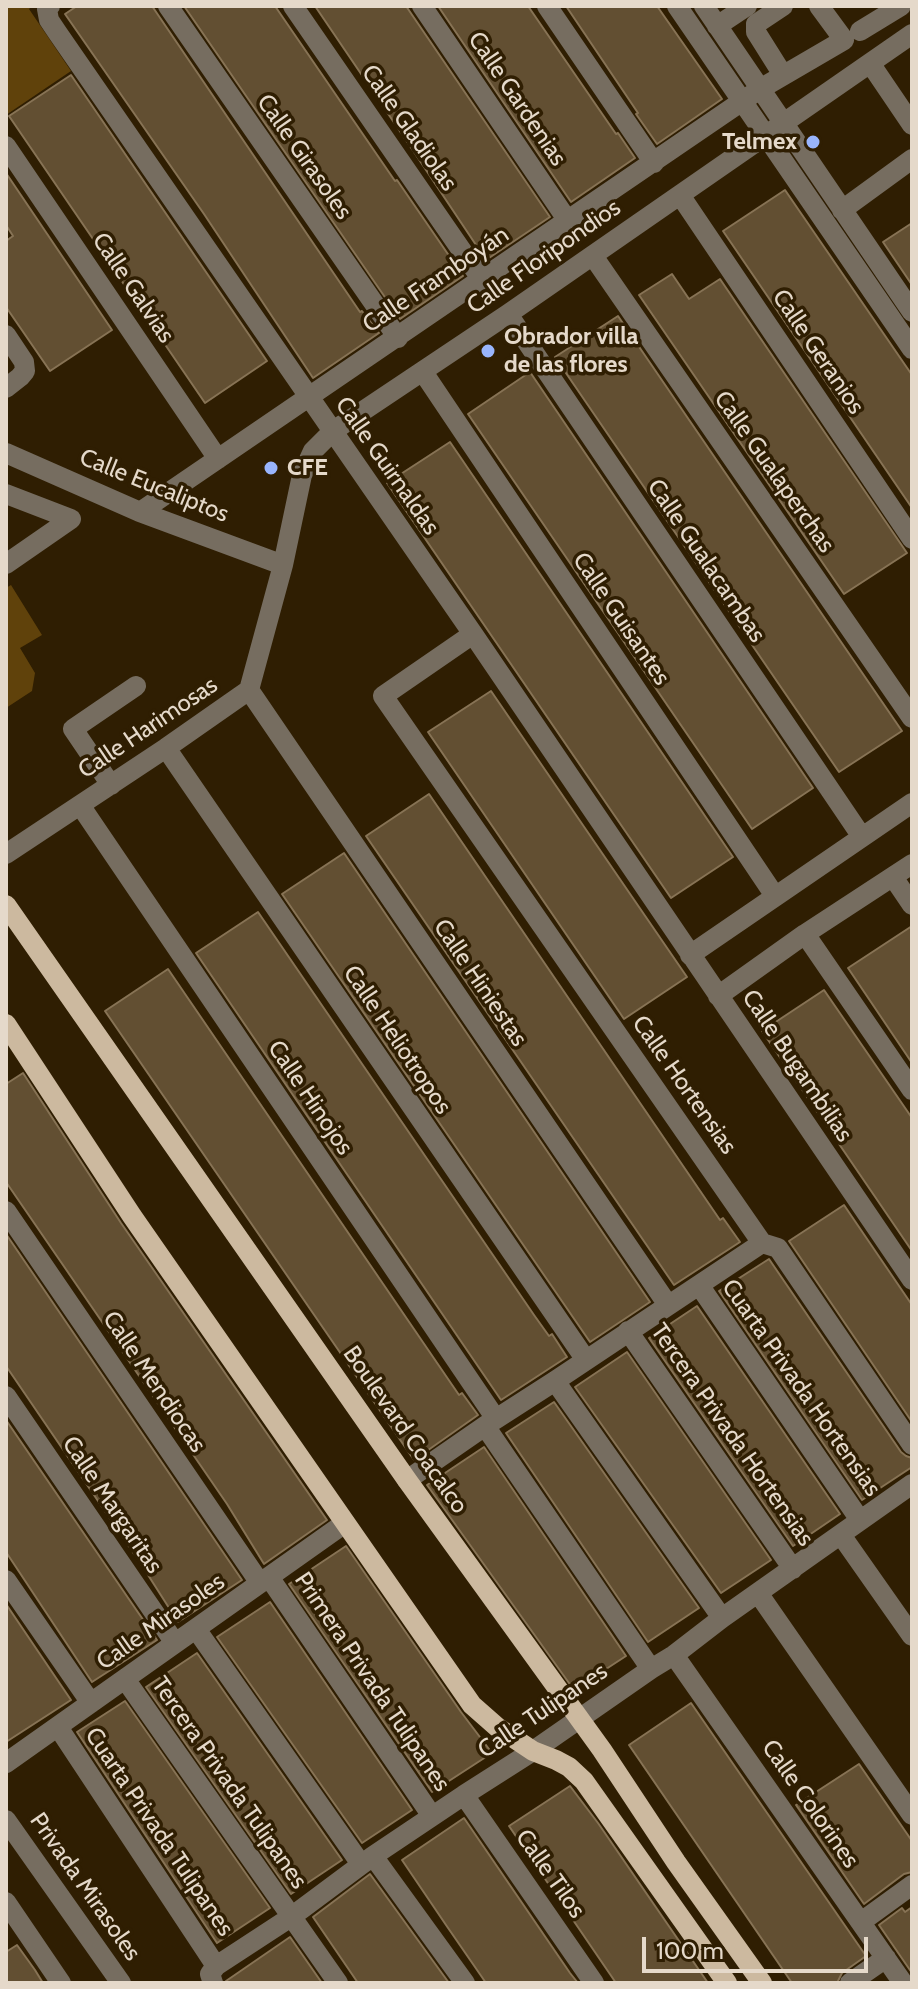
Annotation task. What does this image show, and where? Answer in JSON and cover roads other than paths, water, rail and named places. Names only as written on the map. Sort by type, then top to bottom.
[{"type":"main road","name":"Boulevard Coacalco","points":[[6,905],[762,1983]]},
{"type":"main road","points":[[6,1024],[132,1216],[472,1705],[497,1727],[533,1751],[569,1767],[584,1781],[727,1983]]},
{"type":"street","name":"Calle Guirnaldas","points":[[50,6],[47,9],[49,20],[383,508],[473,634],[718,996]]},
{"type":"street","name":"Calle Girasoles","points":[[168,6],[398,338]]},
{"type":"street","name":"Calle Gladiolas","points":[[293,6],[482,280]]},
{"type":"street","name":"Calle Gardenias","points":[[422,6],[568,221]]},
{"type":"street","points":[[547,6],[654,163]]},
{"type":"street","points":[[677,6],[912,349]]},
{"type":"street","points":[[704,6],[912,312]]},
{"type":"street","points":[[717,26],[747,6]]},
{"type":"street","points":[[783,6],[756,24],[756,32],[783,75]]},
{"type":"street","name":"Calle Framboyán","points":[[140,512],[760,89],[844,40],[819,6]]},
{"type":"street","points":[[860,31],[901,6]]},
{"type":"street","name":"Calle Floripondios","points":[[333,431],[912,35]]},
{"type":"street","points":[[870,63],[912,125]]},
{"type":"street","name":"Calle Galvias","points":[[6,146],[218,459]]},
{"type":"street","points":[[842,210],[912,159]]},
{"type":"street","name":"Calle Geranios","points":[[680,195],[912,539]]},
{"type":"street","name":"Calle Gualaperchas","points":[[593,256],[912,718]]},
{"type":"street","name":"Calle Gualacambas","points":[[508,314],[862,837]]},
{"type":"street","points":[[6,335],[24,362],[25,371],[13,382]]},
{"type":"street","name":"Calle Guisantes","points":[[423,372],[775,896]]},
{"type":"street","name":"Calle Harimosas","points":[[6,854],[249,690],[283,565],[302,475],[313,451],[333,431]]},
{"type":"street","name":"Calle Eucaliptos","points":[[6,453],[140,512],[283,565]]},
{"type":"street","points":[[6,494],[71,519],[6,564]]},
{"type":"street","name":"Calle Hortensias","points":[[473,634],[383,696],[762,1243]]},
{"type":"street","points":[[111,785],[73,729],[136,686]]},
{"type":"street","name":"Calle Hiniestas","points":[[249,690],[668,1305]]},
{"type":"street","name":"Calle Heliotropos","points":[[166,748],[586,1360]]},
{"type":"street","points":[[690,955],[912,803]]},
{"type":"street","name":"Calle Hinojos","points":[[80,805],[651,1669]]},
{"type":"street","name":"Calle Bugambilias","points":[[912,864],[718,996],[912,1280]]},
{"type":"street","points":[[893,877],[912,905]]},
{"type":"street","points":[[805,934],[912,1090]]},
{"type":"street","name":"Calle Mendiocas","points":[[6,1211],[264,1580]]},
{"type":"street","points":[[407,1480],[762,1243],[778,1248],[912,1445]]},
{"type":"street","name":"Cuarta Privada Hortensias","points":[[699,1285],[860,1520]]},
{"type":"street","name":"Tercera Privada Hortensias","points":[[628,1331],[793,1569]]},
{"type":"street","points":[[555,1381],[722,1618]]},
{"type":"street","name":"Calle Margaritas","points":[[6,1396],[175,1643]]},
{"type":"street","name":"Calle Tulipanes","points":[[215,1974],[367,1860],[674,1655],[912,1484]]},
{"type":"street","name":"Calle Mirasoles","points":[[6,1762],[345,1523]]},
{"type":"street","points":[[841,1535],[912,1636]]},
{"type":"street","points":[[6,1580],[91,1703]]},
{"type":"street","name":"Primera Privada Tulipanes","points":[[264,1580],[432,1816]]},
{"type":"street","points":[[758,1593],[912,1815]]},
{"type":"street","points":[[196,1629],[367,1860],[465,1983]]},
{"type":"street","name":"Calle Colorines","points":[[674,1655],[903,1983]]},
{"type":"street","name":"Tercera Privada Tulipanes","points":[[125,1679],[338,1983]]},
{"type":"street","name":"Cuarta Privada Tulipanes","points":[[58,1727],[215,1974]]},
{"type":"street","name":"Calle Tilos","points":[[464,1795],[594,1983]]},
{"type":"street","name":"Privada Mirasoles","points":[[6,1820],[121,1983]]},
{"type":"street","points":[[861,1922],[912,1885]]},
{"type":"street","points":[[6,1902],[13,1927],[61,1983]]},
{"type":"street","points":[[850,1983],[886,1958]]},
{"type":"place","name":"Telmex","points":[[813,142]]},
{"type":"place","name":"Obrador villa de las flores","points":[[488,351]]},
{"type":"place","name":"CFE","points":[[271,468]]}]
